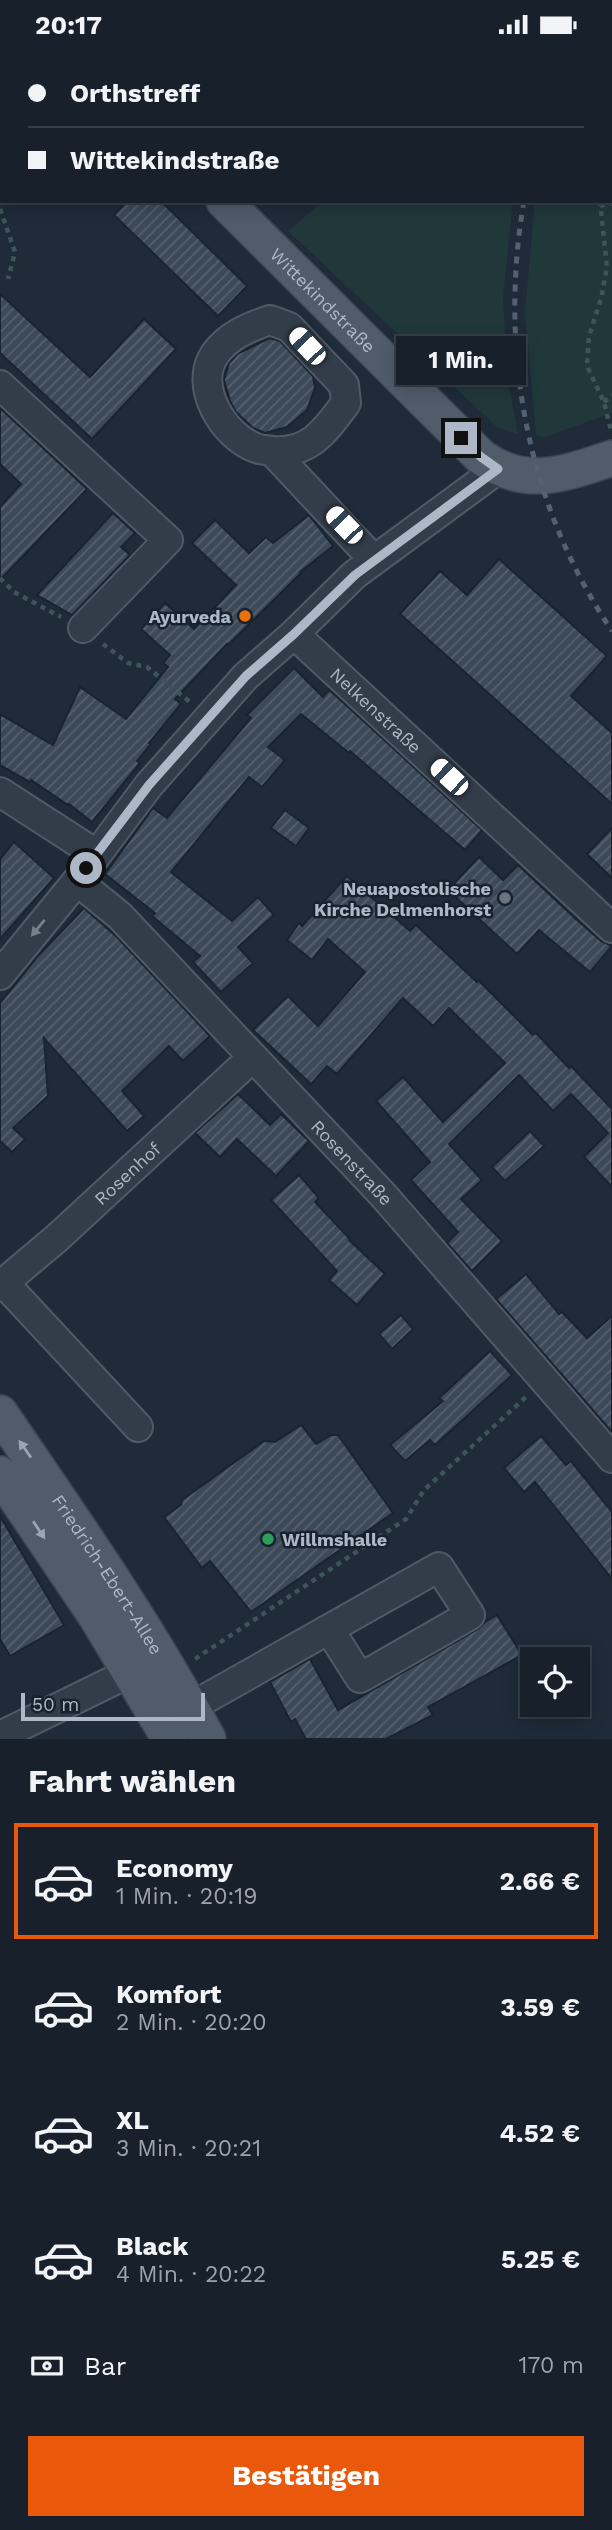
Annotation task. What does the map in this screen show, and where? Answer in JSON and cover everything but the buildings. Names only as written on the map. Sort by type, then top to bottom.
[{"type":"main road","name":"Wittekindstraße","points":[[226,203],[489,463]]},
{"type":"main road","points":[[489,463],[518,475],[538,476],[569,473],[612,458]]},
{"type":"main road","name":"Friedrich-Ebert-Allee","points":[[0,1413],[79,1526],[141,1622],[208,1739]]},
{"type":"main road","name":"Friedrich-Ebert-Allee","points":[[0,1474],[96,1616],[170,1739]]},
{"type":"street","points":[[272,451],[289,453],[307,445],[322,433],[346,403],[344,385],[289,327],[270,320],[234,336],[214,356],[208,376],[209,391],[221,419],[244,442],[272,451],[374,560]]},
{"type":"street","points":[[0,385],[168,540],[83,628]]},
{"type":"street","points":[[0,975],[77,881],[149,785],[246,676],[355,575],[489,463]]},
{"type":"street","name":"Nelkenstraße","points":[[294,634],[612,928]]},
{"type":"street","points":[[0,792],[96,854]]},
{"type":"street","name":"Rosenstraße","points":[[77,881],[120,916],[384,1196],[612,1458]]},
{"type":"street","name":"Rosenhof","points":[[2,1285],[57,1238],[253,1057]]},
{"type":"street","points":[[2,1285],[138,1427]]},
{"type":"street","points":[[191,1707],[329,1629],[439,1567],[470,1615],[360,1678],[329,1629]]},
{"type":"street","points":[[0,1736],[131,1672]]},
{"type":"path","points":[[612,203],[600,204],[607,267],[601,299],[589,336],[587,366],[604,402],[612,434]]},
{"type":"path","points":[[0,209],[15,252],[8,279]]},
{"type":"path","points":[[604,402],[612,395]]},
{"type":"path","points":[[172,1674],[407,1519],[424,1490],[544,1380]]},
{"type":"green space","points":[[321,203],[513,203],[503,297],[507,374],[518,434],[498,428],[288,231]]},
{"type":"green space","points":[[535,203],[612,203],[612,413],[545,437],[536,435],[525,312]]},
{"type":"railway","points":[[524,203],[517,257],[515,313],[518,369],[526,425],[540,479],[559,532],[583,582],[612,631]]},
{"type":"place","name":"Ayurveda","points":[[245,616]]},
{"type":"place","name":"Neuapostolische Kirche Delmenhorst","points":[[505,898]]},
{"type":"place","name":"Willmshalle","points":[[268,1539]]},
{"type":"route","points":[[86,868],[149,785],[246,676],[355,575],[498,469],[461,438]]}]
